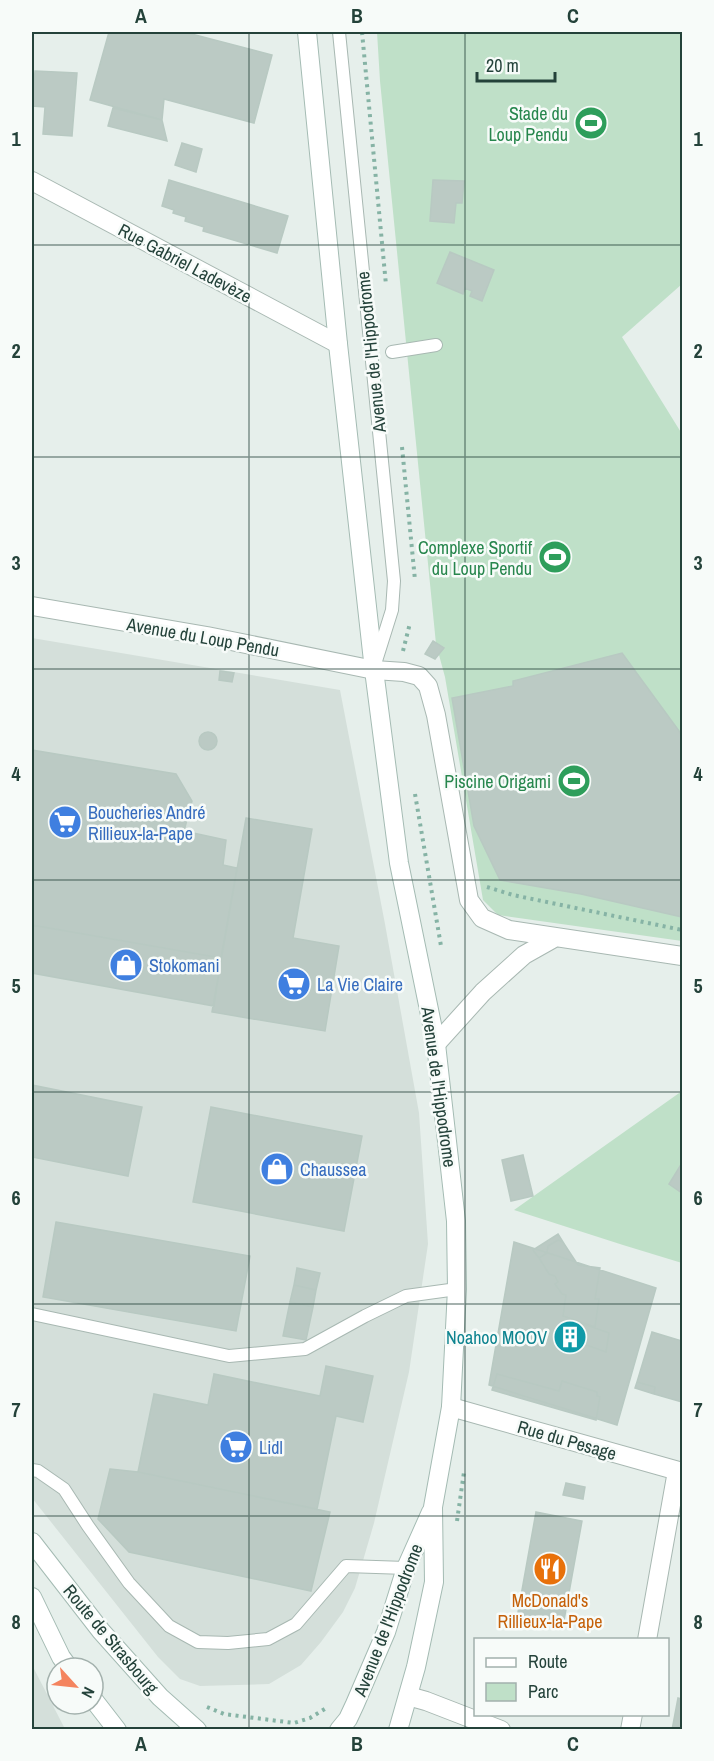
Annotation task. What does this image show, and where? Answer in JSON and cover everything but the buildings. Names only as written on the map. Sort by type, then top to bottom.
[{"type":"main road","name":"Avenue de l'Hippodrome","points":[[307,32],[374,670],[399,863],[436,1044],[456,1221],[457,1288],[451,1407],[433,1507],[434,1582],[416,1667],[398,1730]]},
{"type":"main road","name":"Rue Gabriel Ladevèze","points":[[32,181],[338,344]]},
{"type":"main road","name":"Avenue du Loup Pendu","points":[[32,606],[207,636],[374,670],[397,671],[418,676],[428,686],[436,715],[469,900],[483,918],[509,930],[682,956]]},
{"type":"main road","points":[[436,1044],[483,992],[524,955],[556,937]]},
{"type":"main road","name":"Rue du Pesage","points":[[451,1407],[680,1472]]},
{"type":"main road","points":[[647,1638],[680,1472]]},
{"type":"main road","name":"Avenue de l'Hippodrome","points":[[344,1724],[386,1632],[406,1568],[433,1507]]},
{"type":"main road","name":"Route de Strasbourg","points":[[32,1542],[101,1631],[160,1697],[192,1725]]},
{"type":"main road","name":"Route de Strasbourg","points":[[32,1597],[60,1656]]},
{"type":"main road","points":[[408,1696],[501,1730]]},
{"type":"main road","points":[[105,1714],[117,1730]]},
{"type":"lane","name":"Avenue de l'Hippodrome","points":[[339,32],[394,581],[392,610],[374,670]]},
{"type":"lane","points":[[392,352],[436,345]]},
{"type":"lane","points":[[32,1314],[229,1356],[305,1349],[406,1296],[457,1288]]},
{"type":"lane","points":[[32,1470],[38,1471],[64,1489],[129,1583],[169,1626],[198,1642],[228,1643],[268,1639],[296,1624],[346,1566],[406,1568]]},
{"type":"path","points":[[466,881],[513,895],[682,930]]},
{"type":"path","points":[[192,1725],[204,1706],[224,1714],[294,1723],[310,1718],[331,1705],[344,1724]]},
{"type":"shaded area","points":[[32,638],[340,690],[419,1113],[428,1244],[409,1372],[374,1523],[355,1588],[343,1612],[301,1665],[269,1684],[200,1686],[180,1679],[158,1657],[32,1498]]},
{"type":"shaded area","points":[[32,1665],[45,1690],[45,1716],[58,1716],[65,1729],[32,1729]]},
{"type":"green space","name":"Complexe Sportif du Loup Pendu","points":[[377,32],[682,32],[682,284],[622,337],[682,434],[682,941],[498,915],[483,900],[445,677],[436,644]]},
{"type":"green space","points":[[682,1091],[682,1263],[514,1210]]},
{"type":"place","name":"Stade du Loup Pendu","points":[[591,123]]},
{"type":"place","name":"Complexe Sportif du Loup Pendu","points":[[555,557]]},
{"type":"place","name":"Piscine Origami","points":[[574,781]]},
{"type":"place","name":"Boucheries André Rillieux-la-Pape","points":[[65,822]]},
{"type":"place","name":"Stokomani","points":[[126,965]]},
{"type":"place","name":"La Vie Claire","points":[[294,984]]},
{"type":"place","name":"Chaussea","points":[[277,1169]]},
{"type":"place","name":"Noahoo MOOV","points":[[570,1337]]},
{"type":"place","name":"Lidl","points":[[236,1447]]},
{"type":"place","name":"McDonald's Rillieux-la-Pape","points":[[550,1569]]}]
